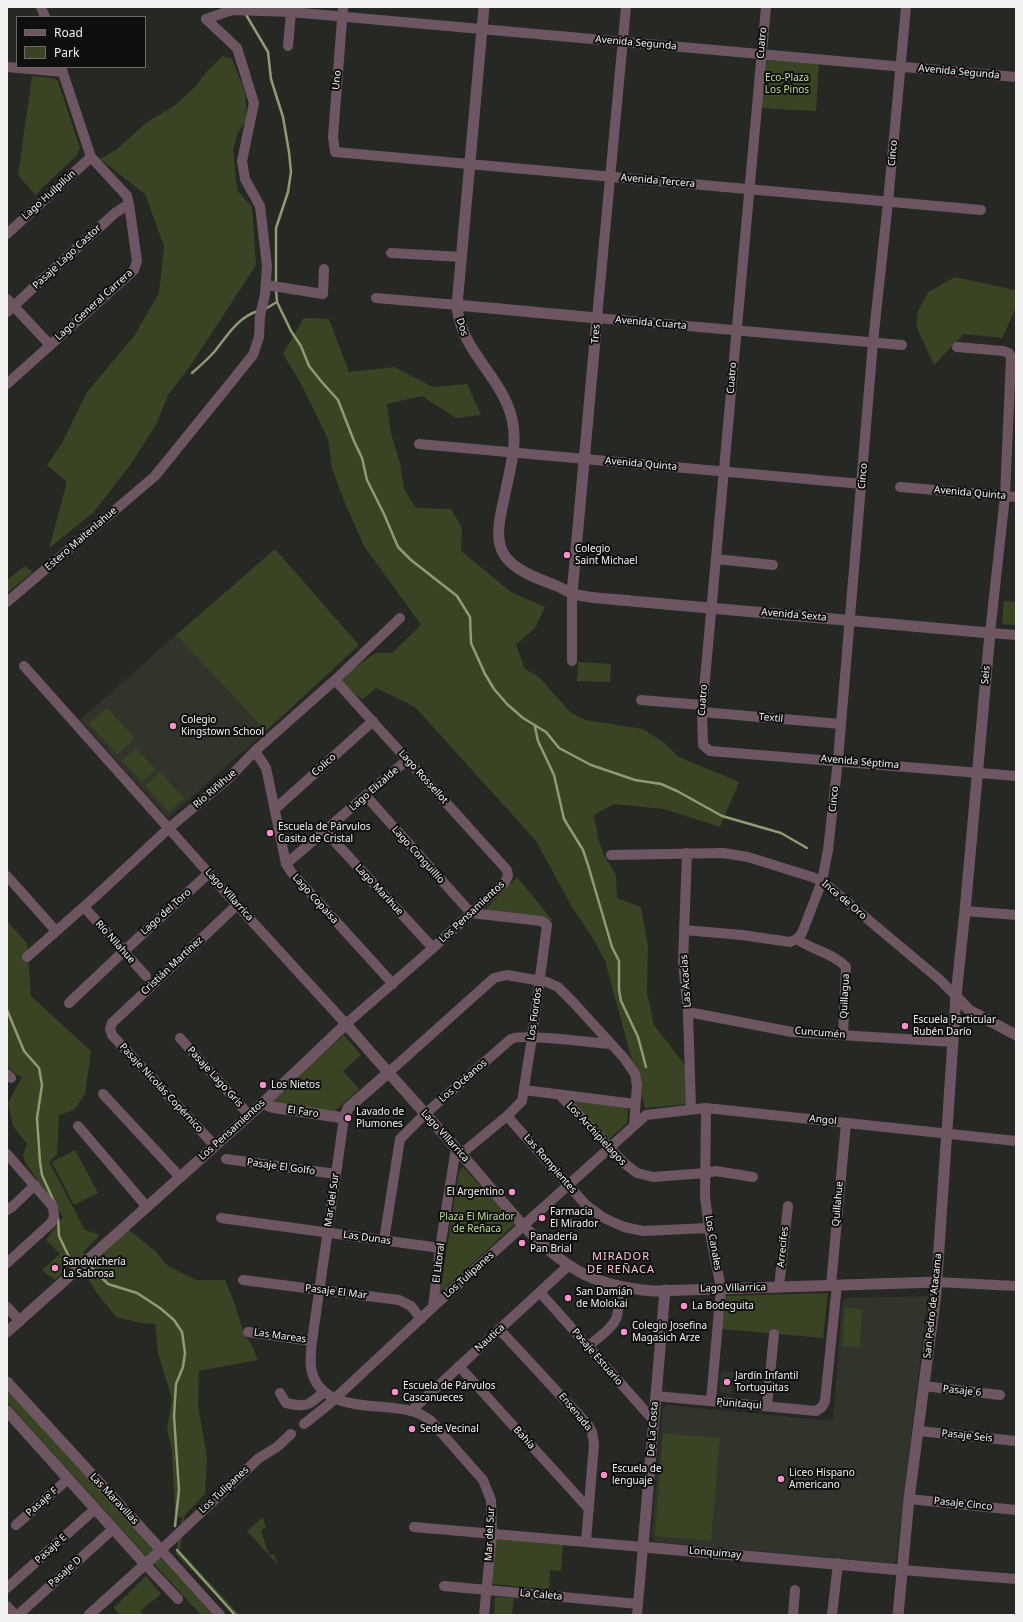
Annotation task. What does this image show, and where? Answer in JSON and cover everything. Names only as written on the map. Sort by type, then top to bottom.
[{"type":"street","name":"Dos","points":[[484,7],[457,305],[460,323],[466,339],[502,395],[509,409],[513,426],[513,452],[500,518],[499,540],[502,551],[514,566],[572,594]]},
{"type":"street","name":"Tres","points":[[572,661],[572,594],[626,7]]},
{"type":"street","name":"Cuatro","points":[[705,748],[703,742],[702,709],[766,7]]},
{"type":"street","name":"Cinco","points":[[797,939],[802,933],[822,881],[828,850],[838,760],[873,342],[888,202],[906,7]]},
{"type":"street","name":"Avenida Segunda","points":[[266,285],[267,266],[260,206],[245,179],[242,161],[254,104],[237,48],[206,19],[232,10],[343,12],[482,29],[1016,77]]},
{"type":"street","points":[[288,46],[291,12]]},
{"type":"street","name":"Uno","points":[[335,152],[332,138],[343,12]]},
{"type":"street","points":[[25,68],[62,70]]},
{"type":"street","name":"Lago General Carrera","points":[[7,384],[134,270],[137,260],[127,196],[91,157],[62,70]]},
{"type":"street","name":"Avenida Tercera","points":[[335,152],[981,210]]},
{"type":"street","name":"Lago Huilpilún","points":[[7,234],[91,157]]},
{"type":"street","name":"Pasaje Lago Castor","points":[[9,306],[115,213],[129,204]]},
{"type":"street","points":[[391,254],[462,257]]},
{"type":"street","points":[[266,285],[323,294],[324,269]]},
{"type":"street","name":"Estero Maitenlahue","points":[[7,602],[155,476],[253,355],[259,337],[260,316],[266,285]]},
{"type":"street","name":"Avenida Cuarta","points":[[376,298],[902,345]]},
{"type":"street","points":[[9,306],[50,345]]},
{"type":"street","name":"Seis","points":[[956,996],[990,633],[1005,496],[1011,358],[1009,353],[1004,351],[957,347]]},
{"type":"street","name":"Avenida Quinta","points":[[419,444],[862,484]]},
{"type":"street","name":"Avenida Quinta","points":[[900,487],[1016,497]]},
{"type":"street","points":[[716,559],[773,565]]},
{"type":"street","name":"Avenida Sexta","points":[[572,594],[631,601],[1016,635]]},
{"type":"street","name":"Río Riñihue","points":[[27,957],[84,907],[168,828],[228,778],[255,751],[335,680],[400,618]]},
{"type":"street","name":"Lago Villarrica","points":[[24,666],[237,905],[346,1024],[524,1226],[554,1254],[569,1265],[589,1276],[618,1286],[642,1290],[937,1282],[1016,1286]]},
{"type":"street","name":"Lago Rossellot","points":[[335,680],[507,870],[508,876]]},
{"type":"street","name":"Textil","points":[[641,700],[702,709],[841,724]]},
{"type":"street","name":"Colico","points":[[275,809],[372,721]]},
{"type":"street","name":"Avenida Séptima","points":[[705,748],[710,751],[838,760],[1016,776]]},
{"type":"street","name":"Lago Copaisa","points":[[255,751],[266,768],[286,864],[292,873],[393,984]]},
{"type":"street","name":"Lago Elizalde","points":[[286,864],[407,760]]},
{"type":"street","name":"Lago Conguillío","points":[[366,796],[471,913]]},
{"type":"street","name":"Lago Marihue","points":[[325,831],[433,948]]},
{"type":"street","name":"Inca de Oro","points":[[611,855],[687,853],[723,854],[748,857],[822,881],[939,980],[969,1010],[1016,1035]]},
{"type":"street","name":"Las Acacias","points":[[687,853],[682,962],[688,1012],[691,1109]]},
{"type":"street","name":"Lago del Toro","points":[[68,1003],[209,873]]},
{"type":"street","points":[[7,876],[56,931]]},
{"type":"street","name":"Los Pensamientos","points":[[7,1332],[215,1146],[346,1024],[433,948],[505,882],[508,876]]},
{"type":"street","name":"Cristián Martínez","points":[[110,1029],[112,1023],[237,905]]},
{"type":"street","name":"Río Nilahue","points":[[84,907],[146,976]]},
{"type":"street","points":[[965,911],[1016,915]]},
{"type":"street","name":"Los Fiordos","points":[[459,1151],[507,1116],[522,1100],[547,928],[545,923],[541,920],[471,913]]},
{"type":"street","points":[[684,930],[790,942],[797,939]]},
{"type":"street","name":"Quillagua","points":[[797,939],[803,944],[840,960],[846,967],[843,1035]]},
{"type":"street","name":"Mar del Sur","points":[[484,1615],[492,1533],[491,1500],[483,1480],[431,1421],[420,1414],[411,1411],[348,1403],[335,1398],[324,1392],[316,1381],[311,1369],[312,1341],[344,1118],[348,1108],[494,978],[507,974],[540,980],[558,987],[624,1058],[635,1074],[637,1085],[634,1126]]},
{"type":"street","name":"San Pedro de Atacama","points":[[898,1615],[909,1499],[919,1431],[937,1282],[956,996]]},
{"type":"street","name":"Cuncumén","points":[[688,1012],[792,1032],[953,1042]]},
{"type":"street","name":"Pasaje Nicolás Copérnico","points":[[110,1029],[112,1035],[215,1146]]},
{"type":"street","name":"Los Océanos","points":[[384,1240],[398,1144],[402,1135],[511,1039],[518,1036],[611,1044]]},
{"type":"street","name":"Pasaje Lago Gris","points":[[180,1038],[249,1115]]},
{"type":"street","points":[[524,1090],[635,1104]]},
{"type":"street","points":[[103,1094],[180,1177]]},
{"type":"street","name":"Los Archipielagos","points":[[560,1095],[628,1167],[642,1175],[653,1177],[716,1171],[753,1177]]},
{"type":"street","name":"El Faro","points":[[262,1103],[272,1107],[344,1118]]},
{"type":"street","name":"Angol","points":[[634,1126],[646,1116],[706,1108],[1016,1141]]},
{"type":"street","name":"Los Canales","points":[[706,1108],[705,1197],[709,1228],[721,1288],[711,1401]]},
{"type":"street","name":"Las Rompientes","points":[[507,1116],[568,1185],[595,1212],[609,1221],[624,1227],[652,1231],[709,1228]]},
{"type":"street","name":"Quillahue","points":[[822,1407],[825,1401],[846,1123]]},
{"type":"street","points":[[78,1126],[147,1207]]},
{"type":"street","name":"Los Tulipanes","points":[[304,1424],[335,1398],[433,1307],[634,1126]]},
{"type":"street","name":"El Litoral","points":[[433,1307],[440,1248],[459,1151]]},
{"type":"street","points":[[7,1154],[53,1207],[54,1217],[51,1223],[7,1263]]},
{"type":"street","name":"Pasaje El Golfo","points":[[226,1159],[336,1174]]},
{"type":"street","points":[[7,1210],[35,1185]]},
{"type":"street","name":"Arrecifes","points":[[778,1287],[788,1206]]},
{"type":"street","name":"Las Dunas","points":[[221,1218],[440,1248]]},
{"type":"street","name":"Nautica","points":[[411,1411],[569,1265]]},
{"type":"street","name":"Pasaje El Mar","points":[[243,1280],[399,1300],[411,1306],[422,1318]]},
{"type":"street","points":[[588,1346],[611,1326],[616,1319],[618,1312],[618,1286]]},
{"type":"street","name":"De La Costa","points":[[637,1615],[666,1290]]},
{"type":"street","name":"Pasaje Estuario","points":[[540,1293],[654,1421]]},
{"type":"street","points":[[7,1306],[20,1321]]},
{"type":"street","name":"Ensenada","points":[[500,1329],[590,1429],[594,1438],[586,1541]]},
{"type":"street","name":"Las Mareas","points":[[248,1332],[312,1341]]},
{"type":"street","points":[[767,1406],[774,1334]]},
{"type":"street","name":"Bahía","points":[[459,1366],[589,1510]]},
{"type":"street","name":"Las Maravillas","points":[[7,1382],[220,1615]]},
{"type":"street","name":"Pasaje 6","points":[[924,1386],[1000,1395]]},
{"type":"street","points":[[280,1393],[286,1403],[302,1406],[308,1405],[324,1392]]},
{"type":"street","name":"Punitaqui","points":[[656,1396],[816,1411],[822,1407]]},
{"type":"street","name":"Las Maravillas","points":[[7,1411],[178,1599]]},
{"type":"street","name":"Pasaje Seis","points":[[919,1431],[1016,1441]]},
{"type":"street","name":"Los Tulipanes","points":[[161,1550],[259,1458],[277,1447],[291,1434]]},
{"type":"street","name":"Pasaje F","points":[[16,1524],[68,1479]]},
{"type":"street","name":"Pasaje Cinco","points":[[909,1499],[1016,1510]]},
{"type":"street","name":"Pasaje E","points":[[7,1588],[95,1509]]},
{"type":"street","name":"Lonquimay","points":[[414,1527],[1016,1579]]},
{"type":"street","name":"Pasaje D","points":[[17,1615],[113,1529]]},
{"type":"street","points":[[89,1615],[161,1550]]},
{"type":"street","points":[[832,1615],[838,1563]]},
{"type":"street","name":"La Caleta","points":[[444,1586],[638,1604]]},
{"type":"street","points":[[793,1615],[795,1590]]},
{"type":"street","points":[[7,1606],[17,1615]]},
{"type":"shaded area","name":"Colegio Kingstown School","points":[[176,635],[266,731],[168,818],[80,720]]},
{"type":"shaded area","name":"Liceo Hispano Americano","points":[[928,1296],[896,1561],[893,1563],[656,1542],[651,1538],[663,1409],[667,1405],[833,1421],[842,1302],[846,1298]]},
{"type":"shaded area","name":"Jardín Infantil Tortuguitas","points":[[721,1371],[734,1372],[731,1394],[720,1392]]},
{"type":"green space","points":[[223,56],[232,59],[245,92],[247,120],[238,132],[233,149],[237,190],[252,207],[256,265],[191,365],[168,395],[157,423],[131,464],[93,513],[49,548],[67,482],[47,465],[62,443],[87,392],[134,336],[159,293],[164,246],[145,194],[100,159],[117,149],[147,122],[174,106],[194,88],[209,69]]},
{"type":"green space","name":"Eco-Plaza Los Pinos","points":[[763,56],[819,62],[816,111],[759,108]]},
{"type":"green space","points":[[32,76],[53,78],[58,81],[80,148],[77,155],[35,195],[18,175]]},
{"type":"green space","points":[[955,277],[1016,290],[1016,308],[1002,338],[964,334],[934,365],[916,326],[918,311],[928,292]]},
{"type":"green space","points":[[304,318],[329,319],[349,372],[394,367],[433,387],[467,384],[481,415],[456,418],[422,396],[387,404],[391,433],[400,463],[404,489],[416,508],[451,509],[462,528],[461,551],[511,592],[545,607],[535,628],[516,645],[525,669],[540,678],[571,713],[585,720],[643,729],[663,742],[679,757],[739,782],[720,827],[664,809],[614,804],[594,815],[598,838],[604,855],[616,875],[617,898],[641,907],[648,946],[647,993],[654,1025],[685,1065],[687,1104],[645,1108],[605,961],[594,940],[572,907],[536,841],[415,707],[376,688],[363,699],[352,693],[342,681],[353,669],[375,653],[392,653],[421,625],[364,546],[344,501],[332,468],[328,439],[300,382],[283,354]]},
{"type":"green space","points":[[275,549],[359,645],[266,731],[176,635]]},
{"type":"green space","points":[[25,566],[33,572],[7,593],[7,580]]},
{"type":"green space","points":[[1004,601],[1016,602],[1016,625],[1002,624]]},
{"type":"green space","points":[[578,662],[611,664],[610,682],[577,681]]},
{"type":"green space","points":[[107,708],[135,738],[117,754],[89,724]]},
{"type":"green space","points":[[136,748],[156,770],[142,782],[122,761]]},
{"type":"green space","points":[[160,772],[184,798],[169,812],[145,786]]},
{"type":"green space","points":[[517,877],[553,921],[482,913]]},
{"type":"green space","points":[[7,921],[27,943],[31,996],[91,1051],[85,1094],[74,1110],[59,1115],[57,1154],[49,1162],[85,1230],[100,1235],[83,1252],[92,1262],[128,1229],[156,1252],[168,1266],[196,1280],[225,1280],[244,1334],[251,1344],[258,1360],[199,1371],[198,1405],[207,1458],[205,1494],[185,1515],[180,1551],[240,1615],[235,1615],[176,1554],[182,1518],[175,1515],[172,1450],[167,1429],[172,1399],[158,1353],[155,1324],[141,1323],[116,1317],[97,1293],[83,1271],[88,1267],[79,1256],[55,1280],[42,1270],[60,1254],[46,1240],[63,1217],[25,1162],[23,1155],[27,1144],[13,1126],[8,1103],[22,1077],[14,1073],[7,1065]]},
{"type":"green space","points":[[344,1035],[361,1055],[343,1071],[359,1089],[334,1112],[270,1102]]},
{"type":"green space","points":[[569,1100],[628,1106],[627,1123],[607,1141]]},
{"type":"green space","points":[[75,1150],[98,1193],[74,1205],[52,1162]]},
{"type":"green space","name":"Plaza El Mirador de Reñaca","points":[[463,1167],[515,1224],[440,1293],[459,1171]]},
{"type":"green space","points":[[828,1293],[823,1338],[722,1329],[725,1296]]},
{"type":"green space","points":[[845,1308],[862,1309],[860,1347],[842,1346]]},
{"type":"green space","points":[[7,1389],[153,1550],[146,1556],[7,1402]]},
{"type":"green space","points":[[663,1433],[720,1438],[711,1541],[655,1536]]},
{"type":"green space","points":[[263,1517],[266,1528],[261,1530],[269,1555],[274,1554],[277,1564],[247,1531]]},
{"type":"green space","points":[[495,1538],[563,1545],[561,1571],[550,1570],[549,1589],[491,1584]]},
{"type":"green space","points":[[160,1557],[213,1615],[201,1615],[153,1563]]},
{"type":"green space","points":[[146,1576],[161,1594],[140,1611],[144,1615],[120,1615],[114,1608]]},
{"type":"green space","points":[[495,1597],[514,1598],[512,1615],[494,1615]]},
{"type":"waterway","points":[[245,13],[268,52],[271,79],[283,117],[289,152],[291,172],[288,192],[276,228],[276,285]]},
{"type":"waterway","points":[[276,290],[277,302],[291,331],[301,346],[309,366],[338,400],[362,458],[367,480],[398,547],[411,560],[457,596],[470,617],[471,643],[485,674],[494,689],[507,704],[523,718],[546,732],[559,748],[591,765],[635,780],[661,784],[677,791],[722,816],[781,833],[807,848]]},
{"type":"waterway","points":[[265,309],[277,302]]},
{"type":"waterway","points":[[192,373],[212,354],[239,322],[258,311]]},
{"type":"waterway","points":[[535,727],[538,741],[554,775],[564,819],[583,850],[588,865],[612,947],[619,961],[619,990],[621,1001],[638,1037],[646,1067]]},
{"type":"waterway","points":[[7,1010],[24,1051],[39,1068],[42,1085],[37,1118],[40,1162],[42,1175],[55,1204]]},
{"type":"waterway","points":[[58,1218],[59,1236],[71,1261]]},
{"type":"waterway","points":[[90,1266],[108,1284],[137,1293],[160,1308],[174,1320],[182,1332],[185,1353],[183,1367],[176,1384],[174,1416],[179,1490],[175,1526]]},
{"type":"waterway","points":[[177,1550],[235,1615]]},
{"type":"place","name":"Colegio Saint Michael","points":[[567,555]]},
{"type":"place","name":"Colegio Kingstown School","points":[[173,726]]},
{"type":"place","name":"Escuela de Párvulos Casita de Cristal","points":[[270,833]]},
{"type":"place","name":"Escuela Particular Rubén Darío","points":[[905,1026]]},
{"type":"place","name":"Los Nietos","points":[[263,1085]]},
{"type":"place","name":"Lavado de Plumones","points":[[348,1118]]},
{"type":"place","name":"El Argentino","points":[[512,1192]]},
{"type":"place","name":"Farmacia El Mirador","points":[[542,1218]]},
{"type":"place","name":"Panadería Pan Brial","points":[[522,1243]]},
{"type":"place","name":"Sandwichería La Sabrosa","points":[[55,1268]]},
{"type":"place","name":"San Damián de Molokai","points":[[568,1298]]},
{"type":"place","name":"La Bodeguita","points":[[684,1306]]},
{"type":"place","name":"Colegio Josefina Magasich Arze","points":[[624,1332]]},
{"type":"place","name":"Jardín Infantil Tortuguitas","points":[[727,1382]]},
{"type":"place","name":"Escuela de Párvulos Cascanueces","points":[[395,1392]]},
{"type":"place","name":"Sede Vecinal","points":[[412,1429]]},
{"type":"place","name":"Escuela de lenguaje","points":[[604,1475]]},
{"type":"place","name":"Liceo Hispano Americano","points":[[781,1479]]},
{"type":"district","name":"MIRADOR DE REÑACA","points":[[621,1263]]}]
